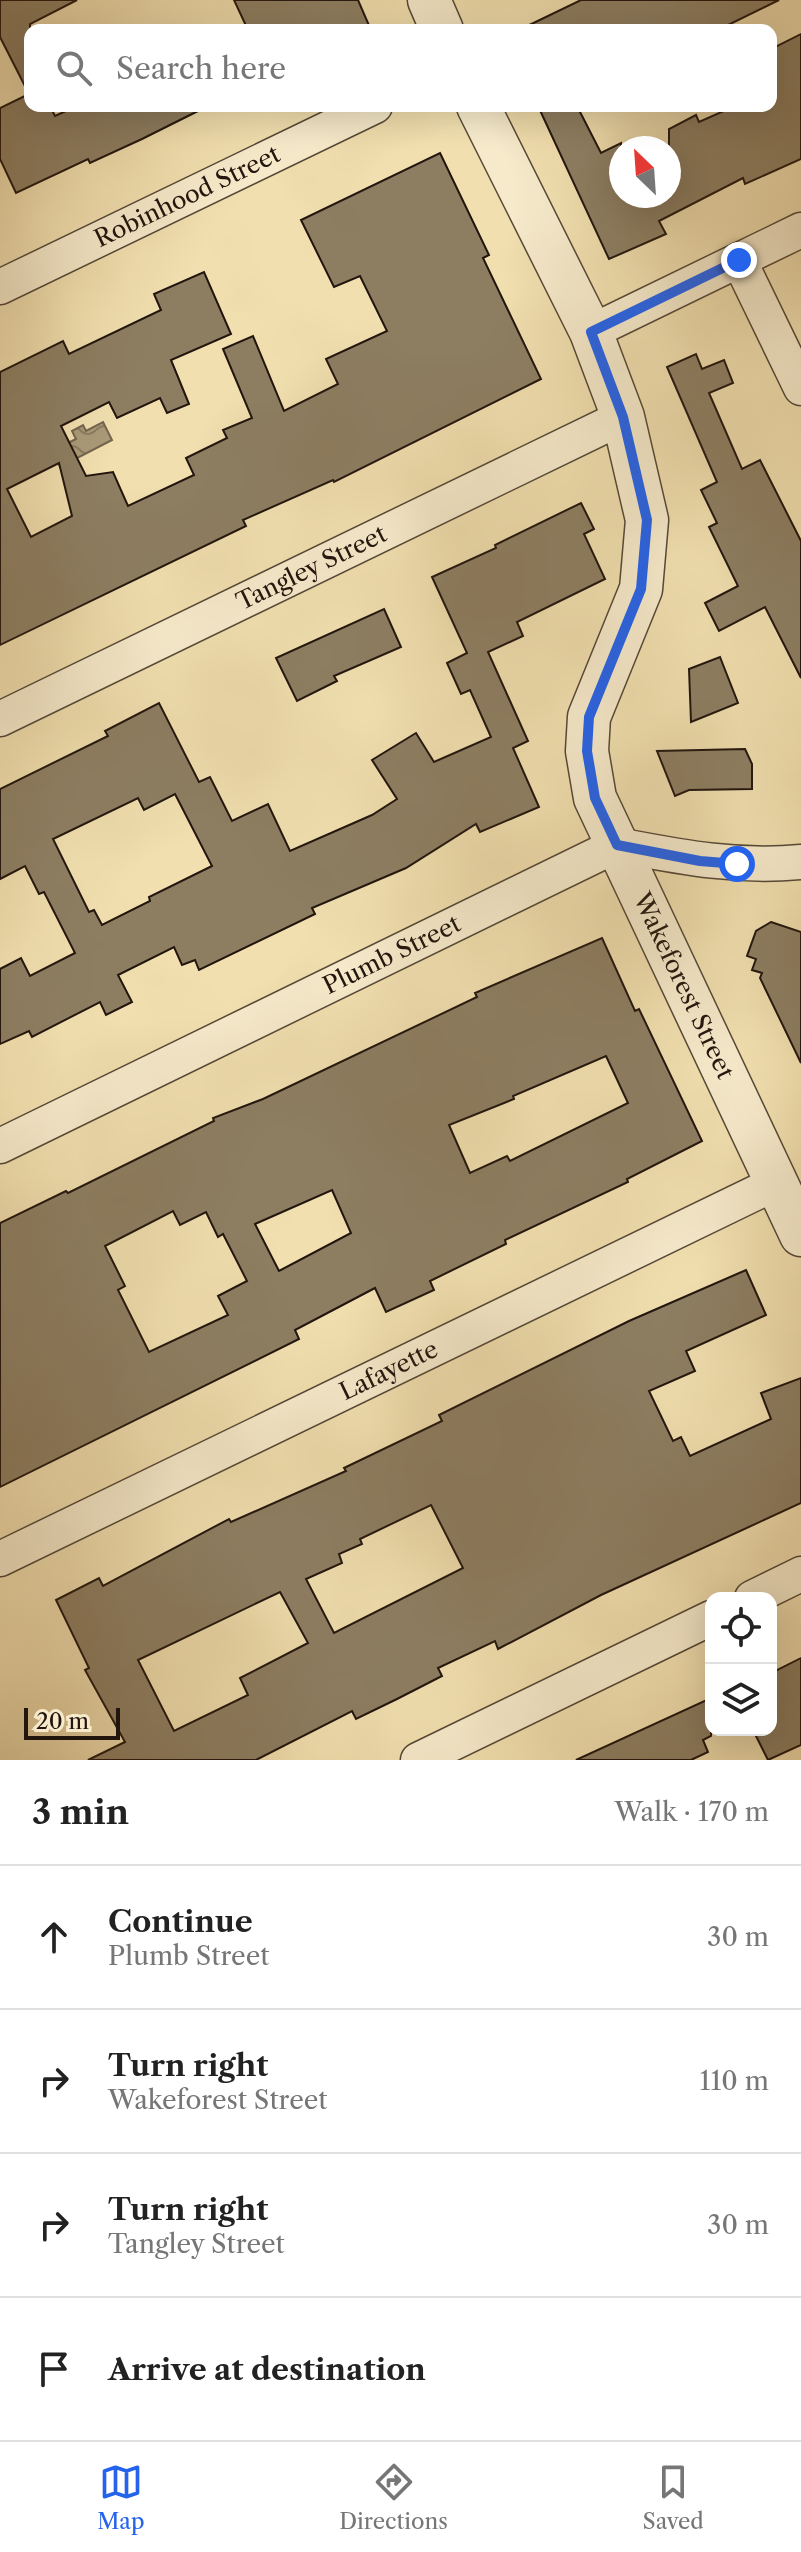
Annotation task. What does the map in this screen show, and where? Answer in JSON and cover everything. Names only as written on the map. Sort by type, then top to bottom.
[{"type":"street","name":"Robinhood Street","points":[[0,287],[363,112]]},
{"type":"street","name":"Wakeforest Street","points":[[481,112],[591,332],[623,417],[647,520],[641,589],[589,717],[587,751],[595,798],[801,1235]]},
{"type":"street","points":[[591,332],[801,230]]},
{"type":"street","points":[[739,260],[801,388]]},
{"type":"street","name":"Tangley Street","points":[[0,719],[623,417]]},
{"type":"street","points":[[617,845],[700,861],[762,866],[801,862]]},
{"type":"street","name":"Plumb Street","points":[[0,1146],[617,845]]},
{"type":"street","name":"Lafayette","points":[[0,1559],[776,1183]]},
{"type":"street","points":[[764,1592],[801,1574]]},
{"type":"street","points":[[418,1760],[705,1621]]},
{"type":"water","points":[[103,422],[112,440],[60,467],[52,451],[76,439],[72,431],[83,425],[86,431]]},
{"type":"building","points":[[0,0],[77,0],[30,24],[24,24],[24,84],[0,37]]},
{"type":"building","points":[[234,0],[358,0],[368,24],[245,24]]},
{"type":"building","points":[[581,0],[779,0],[730,24],[531,24]]},
{"type":"building","points":[[801,34],[801,159],[745,184],[743,178],[659,221],[666,234],[609,259],[541,112],[580,112],[601,153],[609,149],[609,208],[681,208],[681,136],[669,136],[669,129],[696,115],[699,122],[722,112],[777,112],[777,46]]},
{"type":"building","points":[[24,96],[24,112],[53,112],[55,116],[64,112],[196,112],[90,163],[88,159],[16,193],[0,159],[0,108]]},
{"type":"building","points":[[440,153],[489,255],[483,258],[541,379],[334,482],[243,520],[246,526],[0,645],[0,372],[63,341],[69,354],[161,310],[154,294],[204,272],[231,334],[171,360],[189,404],[167,413],[160,398],[117,418],[109,402],[61,426],[86,476],[113,472],[128,506],[194,475],[186,458],[227,438],[223,430],[252,418],[223,349],[253,336],[284,411],[338,384],[326,359],[387,331],[360,276],[334,287],[301,220]],"holes":[[[59,463],[72,516],[31,537],[7,489]]]},
{"type":"building","points":[[696,354],[702,369],[724,360],[733,383],[709,393],[742,469],[760,460],[801,541],[801,678],[765,607],[719,631],[705,603],[738,586],[709,527],[717,523],[701,490],[717,482],[667,367]]},
{"type":"building","points":[[581,503],[594,529],[584,534],[605,579],[517,622],[523,636],[488,652],[528,741],[513,748],[539,807],[480,832],[476,824],[406,868],[312,908],[315,914],[199,970],[195,960],[182,965],[174,947],[118,975],[132,1002],[106,1015],[100,1002],[32,1037],[29,1031],[0,1044],[0,969],[21,958],[30,976],[75,953],[44,892],[39,894],[25,866],[0,879],[0,789],[108,736],[105,731],[159,703],[199,782],[210,777],[232,821],[268,804],[290,851],[372,815],[397,799],[372,760],[416,733],[434,762],[491,737],[470,690],[461,694],[447,663],[467,653],[432,577],[496,548],[495,545]],"holes":[[[175,794],[212,866],[149,897],[150,901],[102,925],[94,910],[89,912],[53,839],[138,798],[144,810]]]},
{"type":"building","points":[[384,609],[401,647],[334,676],[337,681],[297,701],[276,658]]},
{"type":"building","points":[[720,657],[738,703],[691,722],[689,669]]},
{"type":"building","points":[[745,749],[752,764],[752,789],[689,790],[675,796],[657,751]]},
{"type":"building","points":[[771,922],[801,932],[801,1063],[760,978],[762,973],[752,970],[756,959],[747,956],[756,931]]},
{"type":"building","points":[[602,938],[635,1011],[639,1009],[702,1141],[627,1179],[628,1182],[505,1240],[506,1244],[430,1281],[434,1290],[386,1312],[375,1288],[295,1330],[299,1339],[0,1487],[0,1223],[66,1191],[68,1193],[214,1121],[213,1118],[263,1099],[477,997],[475,993]],"holes":[[[606,1056],[628,1103],[510,1161],[507,1156],[470,1173],[449,1125]],[[332,1190],[351,1233],[279,1271],[255,1224]],[[173,1211],[180,1225],[206,1212],[218,1237],[223,1234],[247,1281],[218,1296],[228,1315],[149,1352],[118,1290],[125,1286],[105,1246]]]},
{"type":"building","points":[[746,1270],[766,1315],[686,1351],[695,1371],[649,1391],[673,1441],[681,1437],[690,1456],[771,1419],[761,1393],[801,1378],[801,1503],[601,1595],[498,1649],[495,1641],[438,1668],[442,1676],[397,1699],[356,1719],[352,1711],[256,1760],[88,1760],[125,1742],[85,1670],[89,1668],[56,1600],[99,1578],[103,1586],[229,1519],[231,1522],[346,1471],[344,1468],[442,1421],[439,1415],[629,1321]],"holes":[[[431,1505],[463,1568],[334,1633],[306,1579],[342,1563],[339,1554],[362,1544],[360,1539]],[[280,1592],[308,1643],[240,1678],[248,1695],[174,1731],[138,1660]]]},
{"type":"building","points":[[801,1658],[801,1745],[768,1760],[756,1736],[777,1736],[777,1670]]},
{"type":"building","points":[[705,1701],[705,1736],[711,1736],[703,1740],[708,1752],[691,1760],[576,1760]]},
{"type":"route","points":[[737,864],[700,861],[617,845],[595,798],[587,751],[589,717],[641,589],[647,520],[623,417],[591,332],[739,260]]}]
